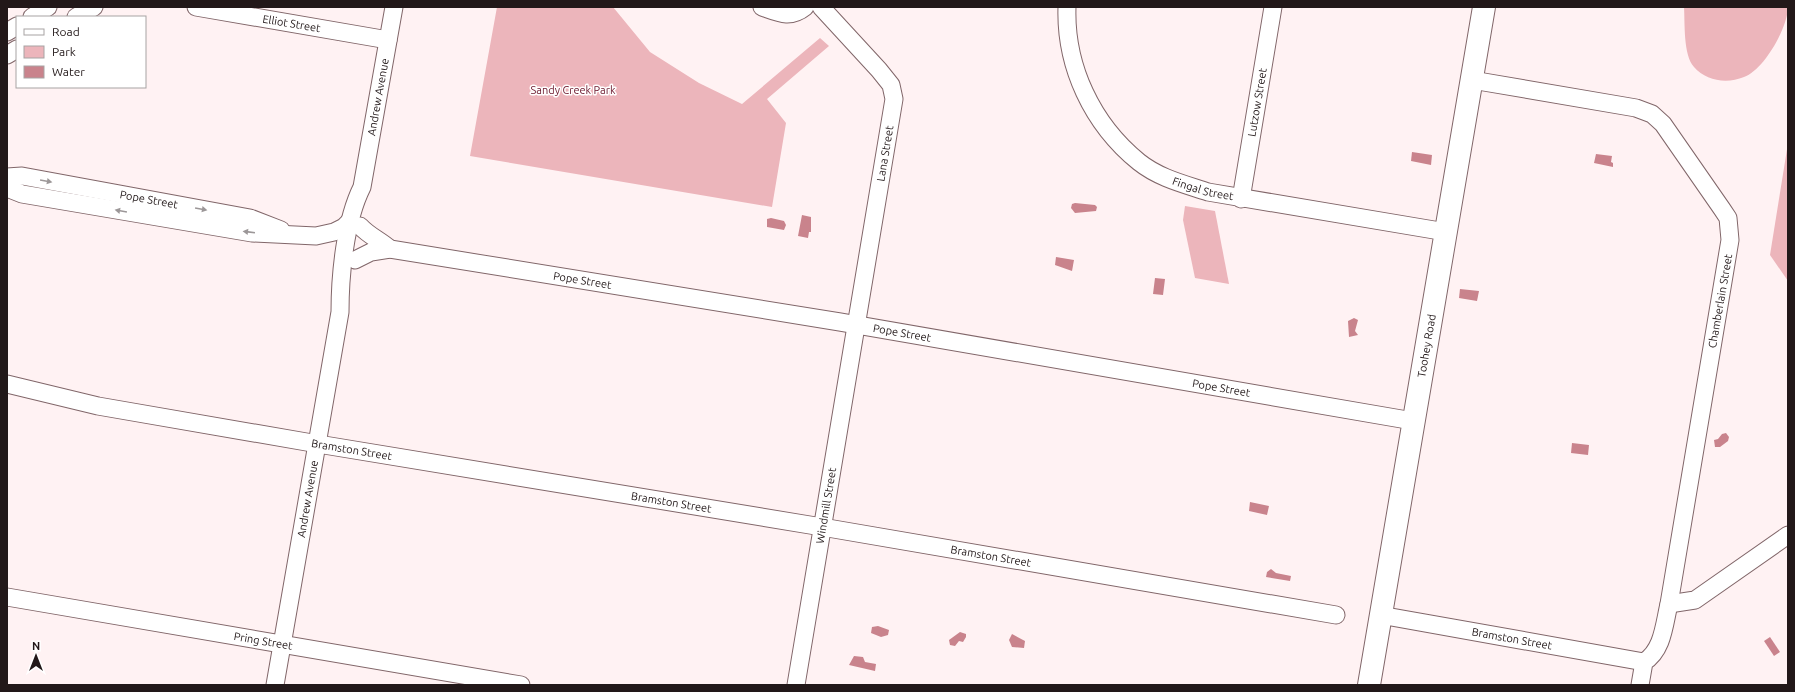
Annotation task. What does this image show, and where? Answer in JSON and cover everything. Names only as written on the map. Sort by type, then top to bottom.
[{"type":"main road","name":"Toohey Road","points":[[1369,685],[1484,7]]},
{"type":"street","points":[[34,16],[48,7]]},
{"type":"street","points":[[78,16],[94,7]]},
{"type":"street","name":"Elliot Street","points":[[196,7],[388,40]]},
{"type":"street","name":"Andrew Avenue","points":[[275,685],[340,312],[350,290],[349,259],[355,224],[364,206],[362,187],[394,7]]},
{"type":"street","points":[[762,7],[785,14],[797,14],[805,7]]},
{"type":"street","name":"Lana Street","points":[[821,7],[891,85],[894,99],[857,325]]},
{"type":"street","name":"Fingal Street","points":[[1067,7],[1066,28],[1074,68],[1090,105],[1114,138],[1139,162],[1172,181],[1208,192],[1242,199],[1446,232]]},
{"type":"street","name":"Lutzow Street","points":[[1242,199],[1273,7]]},
{"type":"street","points":[[7,32],[16,27]]},
{"type":"street","points":[[7,55],[16,50]]},
{"type":"street","name":"Chamberlain Street","points":[[1472,80],[1636,108],[1652,114],[1663,124],[1728,218],[1730,240],[1669,604],[1660,642],[1654,656],[1644,662]]},
{"type":"street","name":"Pope Street","points":[[7,177],[22,176],[250,218],[288,233]]},
{"type":"street","name":"Pope Street","points":[[7,188],[22,194],[252,233],[288,233],[316,236],[334,232],[355,224],[390,249]]},
{"type":"street","name":"Pope Street","points":[[316,236],[349,259],[371,252],[390,249],[857,325],[1413,420]]},
{"type":"street","name":"Windmill Street","points":[[796,685],[857,325]]},
{"type":"street","name":"Bramston Street","points":[[7,384],[98,406],[1336,615]]},
{"type":"street","points":[[1669,604],[1695,600],[1788,535]]},
{"type":"street","name":"Pring Street","points":[[7,597],[520,685]]},
{"type":"street","name":"Bramston Street","points":[[1380,615],[1644,662]]},
{"type":"street","points":[[1640,685],[1644,662]]},
{"type":"green space","name":"Sandy Creek Park","points":[[497,7],[613,7],[650,52],[699,83],[742,104],[820,38],[829,46],[767,99],[786,123],[772,207],[470,156]]},
{"type":"green space","points":[[1684,7],[1788,7],[1784,25],[1774,47],[1767,57],[1752,73],[1737,79],[1724,81],[1704,75],[1699,72],[1690,62],[1685,38]]},
{"type":"green space","points":[[1788,143],[1788,281],[1770,255]]},
{"type":"green space","points":[[1185,206],[1215,211],[1229,284],[1195,278],[1183,220]]},
{"type":"water","points":[[1412,152],[1432,155],[1431,165],[1411,161]]},
{"type":"water","points":[[1596,154],[1612,156],[1611,162],[1613,163],[1613,167],[1594,163]]},
{"type":"water","points":[[1072,204],[1095,205],[1097,207],[1096,211],[1075,213],[1071,208]]},
{"type":"water","points":[[802,215],[811,217],[811,232],[809,232],[808,238],[798,236]]},
{"type":"water","points":[[771,218],[784,221],[786,225],[784,230],[767,227],[767,219]]},
{"type":"water","points":[[1056,257],[1074,260],[1072,271],[1055,265]]},
{"type":"water","points":[[1155,278],[1165,279],[1163,295],[1153,294]]},
{"type":"water","points":[[1460,289],[1479,291],[1477,301],[1459,298]]},
{"type":"water","points":[[1354,318],[1358,320],[1355,331],[1358,335],[1349,337],[1348,321]]},
{"type":"water","points":[[1726,433],[1729,437],[1728,441],[1720,447],[1715,447],[1714,440]]},
{"type":"water","points":[[1572,443],[1589,445],[1588,455],[1571,453]]},
{"type":"water","points":[[1250,502],[1269,506],[1267,515],[1249,511]]},
{"type":"water","points":[[1271,569],[1276,573],[1291,576],[1290,581],[1266,577],[1267,572]]},
{"type":"water","points":[[878,626],[889,630],[888,635],[881,637],[871,633],[872,627]]},
{"type":"water","points":[[960,632],[966,634],[963,642],[959,641],[955,646],[950,645],[949,640]]},
{"type":"water","points":[[1012,634],[1025,641],[1024,648],[1012,647],[1009,640]]},
{"type":"water","points":[[1770,637],[1780,652],[1774,656],[1764,641]]},
{"type":"water","points":[[854,656],[863,657],[865,662],[876,664],[875,671],[849,665]]}]
